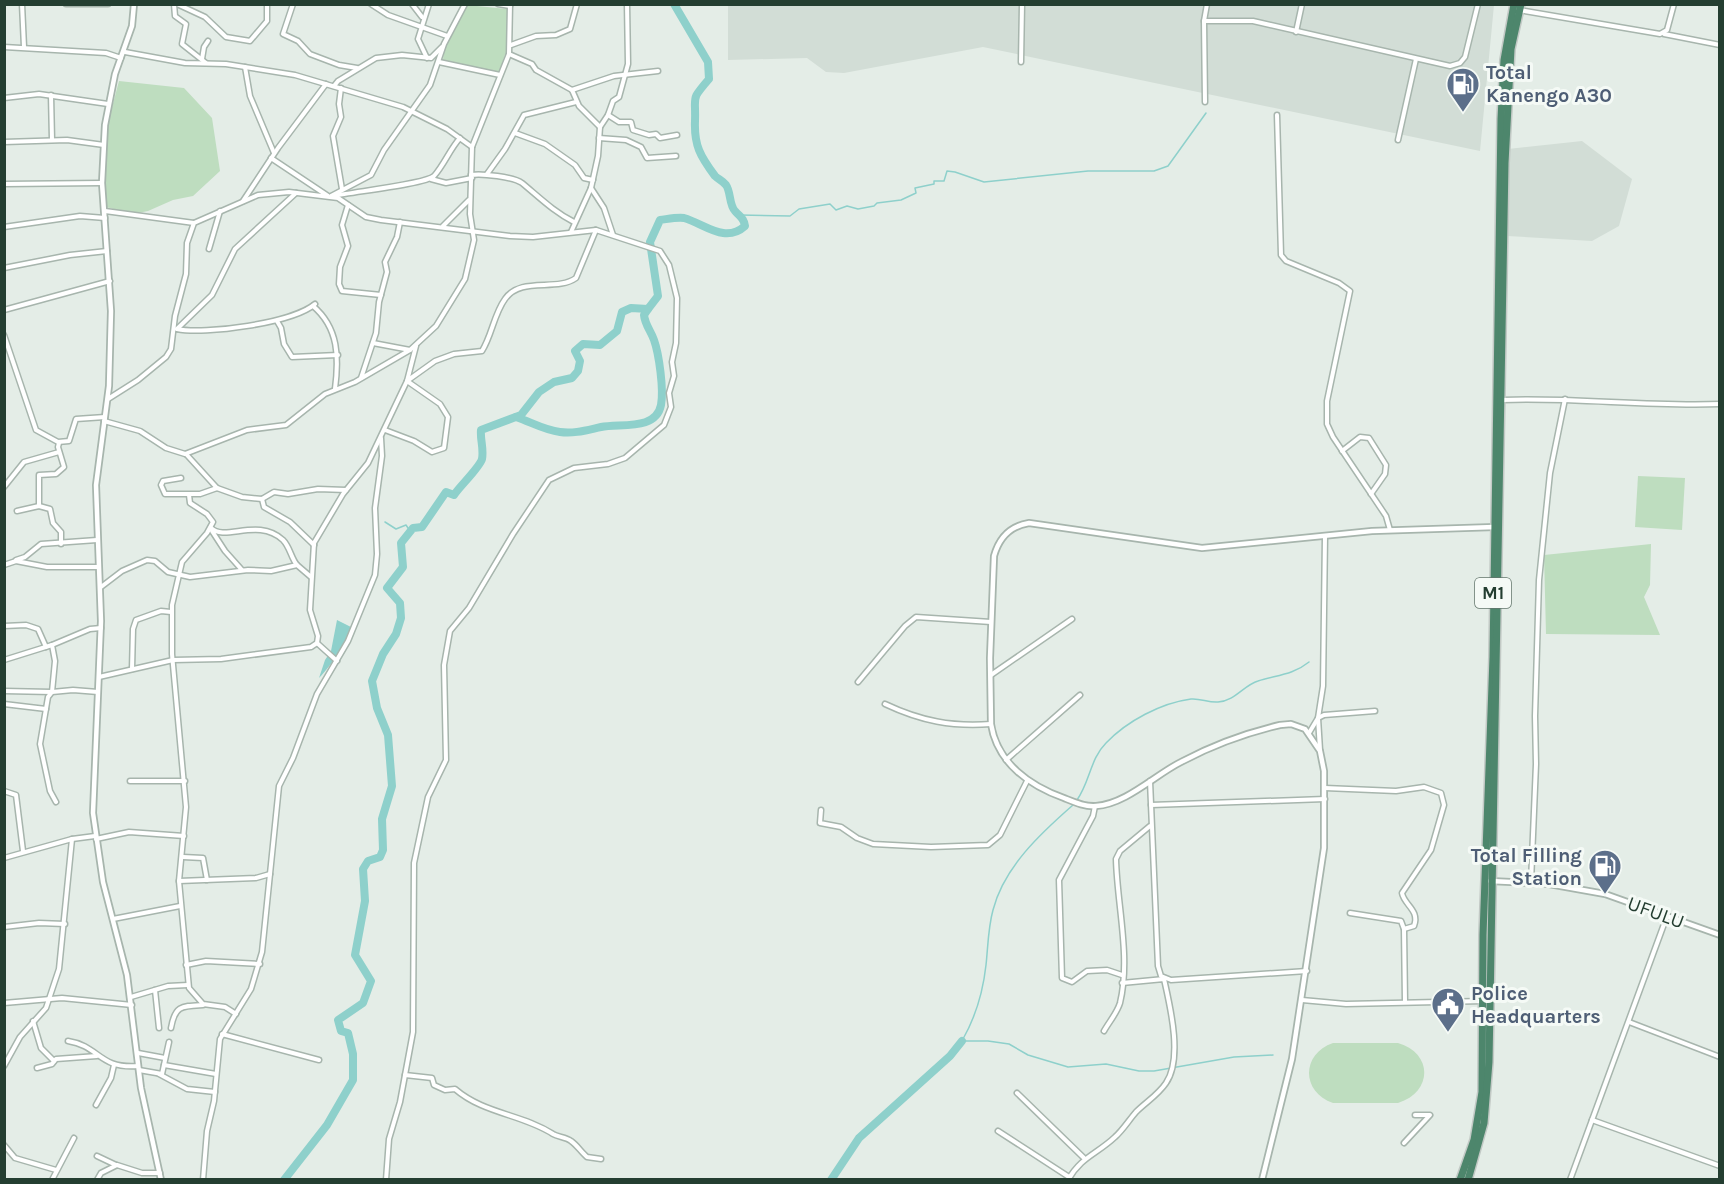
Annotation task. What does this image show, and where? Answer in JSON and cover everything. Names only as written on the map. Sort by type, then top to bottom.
[{"type":"highway","name":"M1","points":[[1460,1179],[1474,1140],[1480,1107],[1502,400],[1507,133],[1511,50],[1517,7]]},
{"type":"highway","name":"M1","points":[[1468,1179],[1484,1123],[1487,1091],[1488,880],[1501,119],[1505,51],[1517,7]]},
{"type":"street","points":[[22,4],[24,47]]},
{"type":"street","points":[[66,4],[108,4]]},
{"type":"street","points":[[134,4],[125,52],[115,74],[108,104],[102,183],[110,281],[111,337],[107,399],[96,485],[101,628],[93,813],[95,837],[131,997],[143,1097],[161,1179]]},
{"type":"street","points":[[207,63],[182,44],[186,24],[175,16],[176,4],[204,17],[226,37],[250,41],[267,21],[267,4]]},
{"type":"street","points":[[293,4],[283,34],[298,41],[310,54],[339,66],[358,68]]},
{"type":"street","points":[[371,4],[381,11],[448,36]]},
{"type":"street","points":[[381,11],[382,4]]},
{"type":"street","points":[[412,4],[423,17]]},
{"type":"street","points":[[427,58],[418,44],[420,26],[429,4]]},
{"type":"street","points":[[334,86],[372,60],[386,56],[434,57],[444,44],[465,4]]},
{"type":"street","points":[[185,454],[241,431],[286,425],[325,394],[361,379],[410,350],[441,320],[464,284],[474,240],[470,199],[472,147],[511,45],[510,5],[498,4]]},
{"type":"street","points":[[511,45],[536,36],[556,35],[570,29],[577,4]]},
{"type":"street","points":[[571,233],[591,188],[600,127],[613,101],[621,93],[626,75],[628,64],[627,4]]},
{"type":"street","points":[[1021,62],[1022,4]]},
{"type":"street","points":[[1205,102],[1204,21],[1207,4]]},
{"type":"street","points":[[1296,32],[1302,4]]},
{"type":"street","points":[[1204,21],[1253,21],[1450,66],[1462,61],[1467,52],[1478,4]]},
{"type":"street","points":[[1664,34],[1674,4]]},
{"type":"street","points":[[1517,7],[1719,45]]},
{"type":"street","points":[[202,60],[204,47],[208,41]]},
{"type":"street","points":[[330,196],[371,175],[384,150],[430,85],[444,44]]},
{"type":"street","points":[[4,47],[106,53],[122,58]]},
{"type":"street","points":[[125,52],[185,63],[207,63],[283,72],[412,111],[472,147]]},
{"type":"street","points":[[509,54],[532,64],[545,76],[572,90],[576,102],[600,127]]},
{"type":"street","points":[[1398,140],[1416,59]]},
{"type":"street","points":[[439,62],[500,75]]},
{"type":"street","points":[[244,67],[250,96],[273,156],[330,196],[366,217],[533,237],[596,230],[660,251],[669,265],[675,288],[672,362],[674,376],[669,393],[668,417],[654,435],[625,458],[608,464],[574,468],[549,480],[513,534],[470,608],[450,631],[444,665],[446,760],[428,797],[414,863],[412,948],[415,1005],[405,1075],[389,1138],[386,1179]]},
{"type":"street","points":[[572,90],[614,76],[658,71]]},
{"type":"street","points":[[243,201],[326,84]]},
{"type":"street","points":[[341,88],[339,104],[341,117],[333,136],[342,189]]},
{"type":"street","points":[[4,98],[25,94],[51,95],[108,104]]},
{"type":"street","points":[[51,95],[52,140]]},
{"type":"street","points":[[487,174],[515,133],[524,115],[576,102]]},
{"type":"street","points":[[608,115],[619,122],[631,122],[633,130],[649,135],[656,134],[660,138],[677,135]]},
{"type":"street","points":[[1276,115],[1281,255],[1286,261],[1339,283],[1350,291],[1326,410],[1329,428],[1386,516],[1390,530]]},
{"type":"street","points":[[515,133],[545,144],[575,165],[584,177],[593,180]]},
{"type":"street","points":[[430,179],[460,138]]},
{"type":"street","points":[[599,138],[626,140],[641,147],[647,158],[676,156]]},
{"type":"street","points":[[4,142],[52,140],[104,145]]},
{"type":"street","points":[[105,211],[194,223],[220,210],[267,193],[330,196],[389,189],[430,179],[446,183],[487,174],[519,182],[548,207],[574,222]]},
{"type":"street","points":[[4,184],[102,183]]},
{"type":"street","points":[[591,188],[604,208],[613,235]]},
{"type":"street","points":[[176,329],[212,295],[235,249],[296,193]]},
{"type":"street","points":[[442,227],[470,199]]},
{"type":"street","points":[[348,205],[342,225],[348,246],[340,267],[340,288],[342,291],[381,295]]},
{"type":"street","points":[[209,249],[220,210]]},
{"type":"street","points":[[4,227],[80,216],[105,218]]},
{"type":"street","points":[[361,379],[373,343],[387,272],[385,262],[397,237],[400,222]]},
{"type":"street","points":[[107,399],[125,390],[166,357],[171,349],[186,274],[187,243],[194,223]]},
{"type":"street","points":[[407,381],[435,361],[454,354],[482,351],[500,307],[512,292],[525,286],[567,283],[576,278],[596,230]]},
{"type":"street","points":[[4,268],[70,255],[108,251]]},
{"type":"street","points":[[4,310],[110,281]]},
{"type":"street","points":[[176,329],[189,332],[229,329],[276,320],[314,305],[332,327],[338,355],[335,390]]},
{"type":"street","points":[[276,320],[281,328],[284,344],[292,357],[338,355]]},
{"type":"street","points":[[4,335],[34,428],[60,442],[72,439],[73,424],[76,419],[104,419],[140,431],[166,448],[185,454],[216,488],[242,497],[262,499],[274,492],[288,494],[318,489],[346,490]]},
{"type":"street","points":[[373,343],[410,350]]},
{"type":"street","points":[[99,677],[173,660],[220,660],[311,647],[317,643],[318,636],[310,610],[314,545],[346,490],[362,473],[381,438],[407,381],[416,344]]},
{"type":"street","points":[[385,430],[414,441],[432,452],[444,448],[448,417],[445,411],[440,404],[407,381]]},
{"type":"street","points":[[1502,400],[1565,399],[1617,404],[1719,404]]},
{"type":"street","points":[[1531,882],[1536,764],[1539,580],[1550,473],[1565,399]]},
{"type":"street","points":[[1342,451],[1360,437],[1369,438],[1386,465],[1385,474],[1371,494]]},
{"type":"street","points":[[203,1179],[207,1131],[215,1092],[222,1034],[251,989],[260,964],[279,786],[290,765],[317,694],[352,632],[375,574],[377,554],[375,508],[382,456],[381,438]]},
{"type":"street","points":[[39,506],[39,475],[56,474],[63,469],[58,445],[60,442]]},
{"type":"street","points":[[4,487],[24,462],[59,452]]},
{"type":"street","points":[[181,478],[163,481],[162,490],[168,496],[189,495],[216,488]]},
{"type":"street","points":[[189,495],[194,507],[212,517],[211,528],[185,558],[171,612],[173,660],[185,781],[183,857],[179,880],[188,985],[197,999],[207,1005]]},
{"type":"street","points":[[262,499],[264,507],[290,522],[314,545]]},
{"type":"street","points":[[17,511],[39,506],[52,512],[53,523],[61,532],[61,544]]},
{"type":"street","points":[[1320,751],[1309,733],[1291,724],[1269,727],[1190,757],[1115,801],[1095,806],[1060,797],[1028,781],[1006,760],[993,737],[990,622],[994,556],[1002,538],[1020,525],[1038,523],[1202,548],[1390,530],[1495,527]]},
{"type":"street","points":[[211,528],[219,533],[263,530],[285,542],[297,565],[312,578]]},
{"type":"street","points":[[211,528],[225,551],[243,570]]},
{"type":"street","points":[[1262,1179],[1292,1059],[1324,864],[1325,788],[1318,718],[1323,686],[1325,535]]},
{"type":"street","points":[[4,565],[26,557],[39,545],[97,540]]},
{"type":"street","points":[[101,587],[122,571],[147,560],[155,561],[168,572],[198,577],[243,570],[271,571],[297,565]]},
{"type":"street","points":[[13,561],[47,567],[99,567]]},
{"type":"street","points":[[132,669],[133,629],[136,620],[161,611],[171,612]]},
{"type":"street","points":[[858,682],[905,626],[916,617],[990,622]]},
{"type":"street","points":[[991,675],[1072,619]]},
{"type":"street","points":[[4,626],[26,625],[38,629],[46,647]]},
{"type":"street","points":[[4,660],[46,647],[90,629],[101,628]]},
{"type":"street","points":[[317,643],[337,661]]},
{"type":"street","points":[[51,645],[55,661],[52,692],[46,709],[40,744],[56,802]]},
{"type":"street","points":[[4,691],[99,692]]},
{"type":"street","points":[[1006,760],[1080,695]]},
{"type":"street","points":[[4,704],[46,709]]},
{"type":"street","points":[[885,704],[936,723],[966,726],[992,724]]},
{"type":"street","points":[[1309,733],[1318,718],[1329,714],[1375,711]]},
{"type":"street","points":[[130,781],[185,781]]},
{"type":"street","points":[[821,810],[820,823],[846,829],[857,838],[873,844],[978,847],[988,845],[1000,835],[1028,781]]},
{"type":"street","points":[[998,1131],[1069,1178],[1078,1164],[1115,1137],[1169,1077],[1174,1059],[1172,1026],[1164,979],[1158,966],[1149,781]]},
{"type":"street","points":[[1325,788],[1396,791],[1424,787],[1438,791],[1443,796],[1442,811],[1431,849],[1402,893],[1402,898],[1412,907],[1416,920],[1414,926],[1404,929]]},
{"type":"street","points":[[4,791],[16,795],[22,851]]},
{"type":"street","points":[[1151,805],[1325,799]]},
{"type":"street","points":[[1095,806],[1093,816],[1059,879],[1062,978],[1072,982],[1087,971],[1107,970],[1122,975]]},
{"type":"street","points":[[1104,1031],[1119,1005],[1122,983],[1123,946],[1116,859],[1120,851],[1151,826]]},
{"type":"street","points":[[4,858],[22,851],[72,839],[129,832],[184,836]]},
{"type":"street","points":[[4,1066],[17,1040],[46,1010],[60,965],[72,839]]},
{"type":"street","points":[[183,857],[203,858],[207,880]]},
{"type":"street","points":[[179,880],[256,878],[270,874]]},
{"type":"street","name":"UFULU","points":[[1488,880],[1531,882],[1605,894],[1719,935]]},
{"type":"street","points":[[113,919],[180,906]]},
{"type":"street","points":[[1350,913],[1397,919],[1404,929],[1405,1002]]},
{"type":"street","points":[[1569,1179],[1667,915]]},
{"type":"street","points":[[4,927],[39,923],[65,924]]},
{"type":"street","points":[[186,965],[206,961],[260,964]]},
{"type":"street","points":[[1122,983],[1306,971]]},
{"type":"street","points":[[131,997],[155,990],[188,985]]},
{"type":"street","points":[[155,990],[159,1028]]},
{"type":"street","points":[[4,1003],[49,998],[132,1005]]},
{"type":"street","points":[[1302,1000],[1346,1004],[1484,1000]]},
{"type":"street","points":[[171,1028],[174,1014],[181,1008],[207,1005],[225,1007],[236,1014]]},
{"type":"street","points":[[33,1021],[41,1048],[54,1061]]},
{"type":"street","points":[[1629,1022],[1719,1057]]},
{"type":"street","points":[[222,1034],[243,1037],[319,1060]]},
{"type":"street","points":[[68,1041],[81,1043],[95,1052],[97,1056],[114,1065],[139,1068],[159,1074],[187,1089],[215,1092]]},
{"type":"street","points":[[159,1074],[164,1065],[169,1042]]},
{"type":"street","points":[[138,1053],[165,1058]]},
{"type":"street","points":[[37,1068],[54,1061],[97,1056]]},
{"type":"street","points":[[96,1105],[111,1078],[114,1065]]},
{"type":"street","points":[[164,1065],[216,1074]]},
{"type":"street","points":[[405,1075],[432,1078],[434,1085],[445,1090],[455,1089],[469,1101],[483,1104],[491,1111],[538,1125],[572,1141],[587,1157],[601,1159]]},
{"type":"street","points":[[1017,1093],[1064,1136],[1085,1159]]},
{"type":"street","points":[[1404,1143],[1430,1114],[1415,1115]]},
{"type":"street","points":[[1592,1120],[1719,1166]]},
{"type":"street","points":[[52,1179],[74,1138]]},
{"type":"street","points":[[4,1145],[15,1158],[56,1170]]},
{"type":"street","points":[[97,1156],[142,1173],[160,1173]]},
{"type":"street","points":[[97,1179],[101,1173],[117,1165]]},
{"type":"shaded area","points":[[728,5],[1494,5],[1480,151],[983,47],[844,73],[826,72],[807,58],[728,60]]},
{"type":"shaded area","points":[[1582,141],[1632,179],[1619,226],[1592,241],[1507,236],[1508,149]]},
{"type":"green space","points":[[467,5],[507,9],[507,49],[499,72],[443,60],[444,48]]},
{"type":"green space","points":[[119,81],[184,88],[212,118],[220,171],[193,196],[173,200],[148,211],[133,214],[106,207],[106,130]]},
{"type":"green space","points":[[1638,476],[1685,478],[1682,530],[1635,527]]},
{"type":"green space","points":[[1651,544],[1650,585],[1644,597],[1660,635],[1546,634],[1544,555]]},
{"type":"green space","points":[[1333,1043],[1398,1043],[1418,1055],[1423,1063],[1423,1082],[1409,1098],[1398,1103],[1333,1103],[1322,1098],[1315,1091],[1310,1082],[1309,1073],[1310,1064],[1315,1055],[1322,1048]]},
{"type":"water","points":[[337,620],[351,627],[338,654],[319,678],[325,660],[331,651]]},
{"type":"waterway","points":[[284,1180],[327,1125],[353,1080],[353,1054],[348,1033],[341,1031],[338,1020],[363,1003],[371,981],[355,955],[365,901],[363,869],[368,861],[380,857],[383,850],[382,819],[392,786],[388,735],[377,708],[372,681],[383,654],[396,634],[401,618],[400,603],[387,588],[403,567],[401,543],[413,528],[422,527],[446,492],[454,495],[478,467],[482,459],[481,430],[521,415],[539,392],[554,382],[572,378],[578,371],[580,361],[575,351],[583,344],[600,345],[617,331],[622,312],[631,308],[648,309],[658,296],[650,242],[660,220],[684,218],[722,233],[737,231],[745,226],[743,219],[733,208],[726,185],[710,169],[697,144],[695,98],[709,79],[708,62],[674,4]]},
{"type":"waterway","points":[[740,215],[790,216],[799,209],[830,204],[836,210],[847,206],[858,209],[874,206],[877,203],[901,200],[916,193],[915,188],[934,184],[934,181],[944,181],[947,171],[984,182],[1088,171],[1154,171],[1168,166],[1206,113]]},
{"type":"waterway","points":[[516,417],[548,430],[565,432],[636,424],[652,419],[658,413],[661,405],[662,390],[656,346],[644,315],[648,309]]},
{"type":"waterway","points":[[385,522],[396,529],[406,525],[410,531]]},
{"type":"waterway","points":[[1077,800],[1101,749],[1114,735],[1134,720],[1168,704],[1180,701],[1194,699],[1224,701],[1253,683],[1291,672],[1309,662]]},
{"type":"waterway","points":[[963,1039],[972,1022],[981,994],[990,924],[998,894],[1025,852],[1073,805]]},
{"type":"waterway","points":[[962,1041],[1009,1044],[1028,1055],[1068,1067],[1106,1064],[1139,1071],[1154,1071],[1234,1057],[1273,1055]]},
{"type":"waterway","points":[[831,1180],[859,1138],[950,1056],[962,1041]]},
{"type":"place","name":"Total Kanengo A30","points":[[1463,113]]},
{"type":"place","name":"Total Filling Station","points":[[1605,895]]},
{"type":"place","name":"Police Headquarters","points":[[1448,1033]]}]
